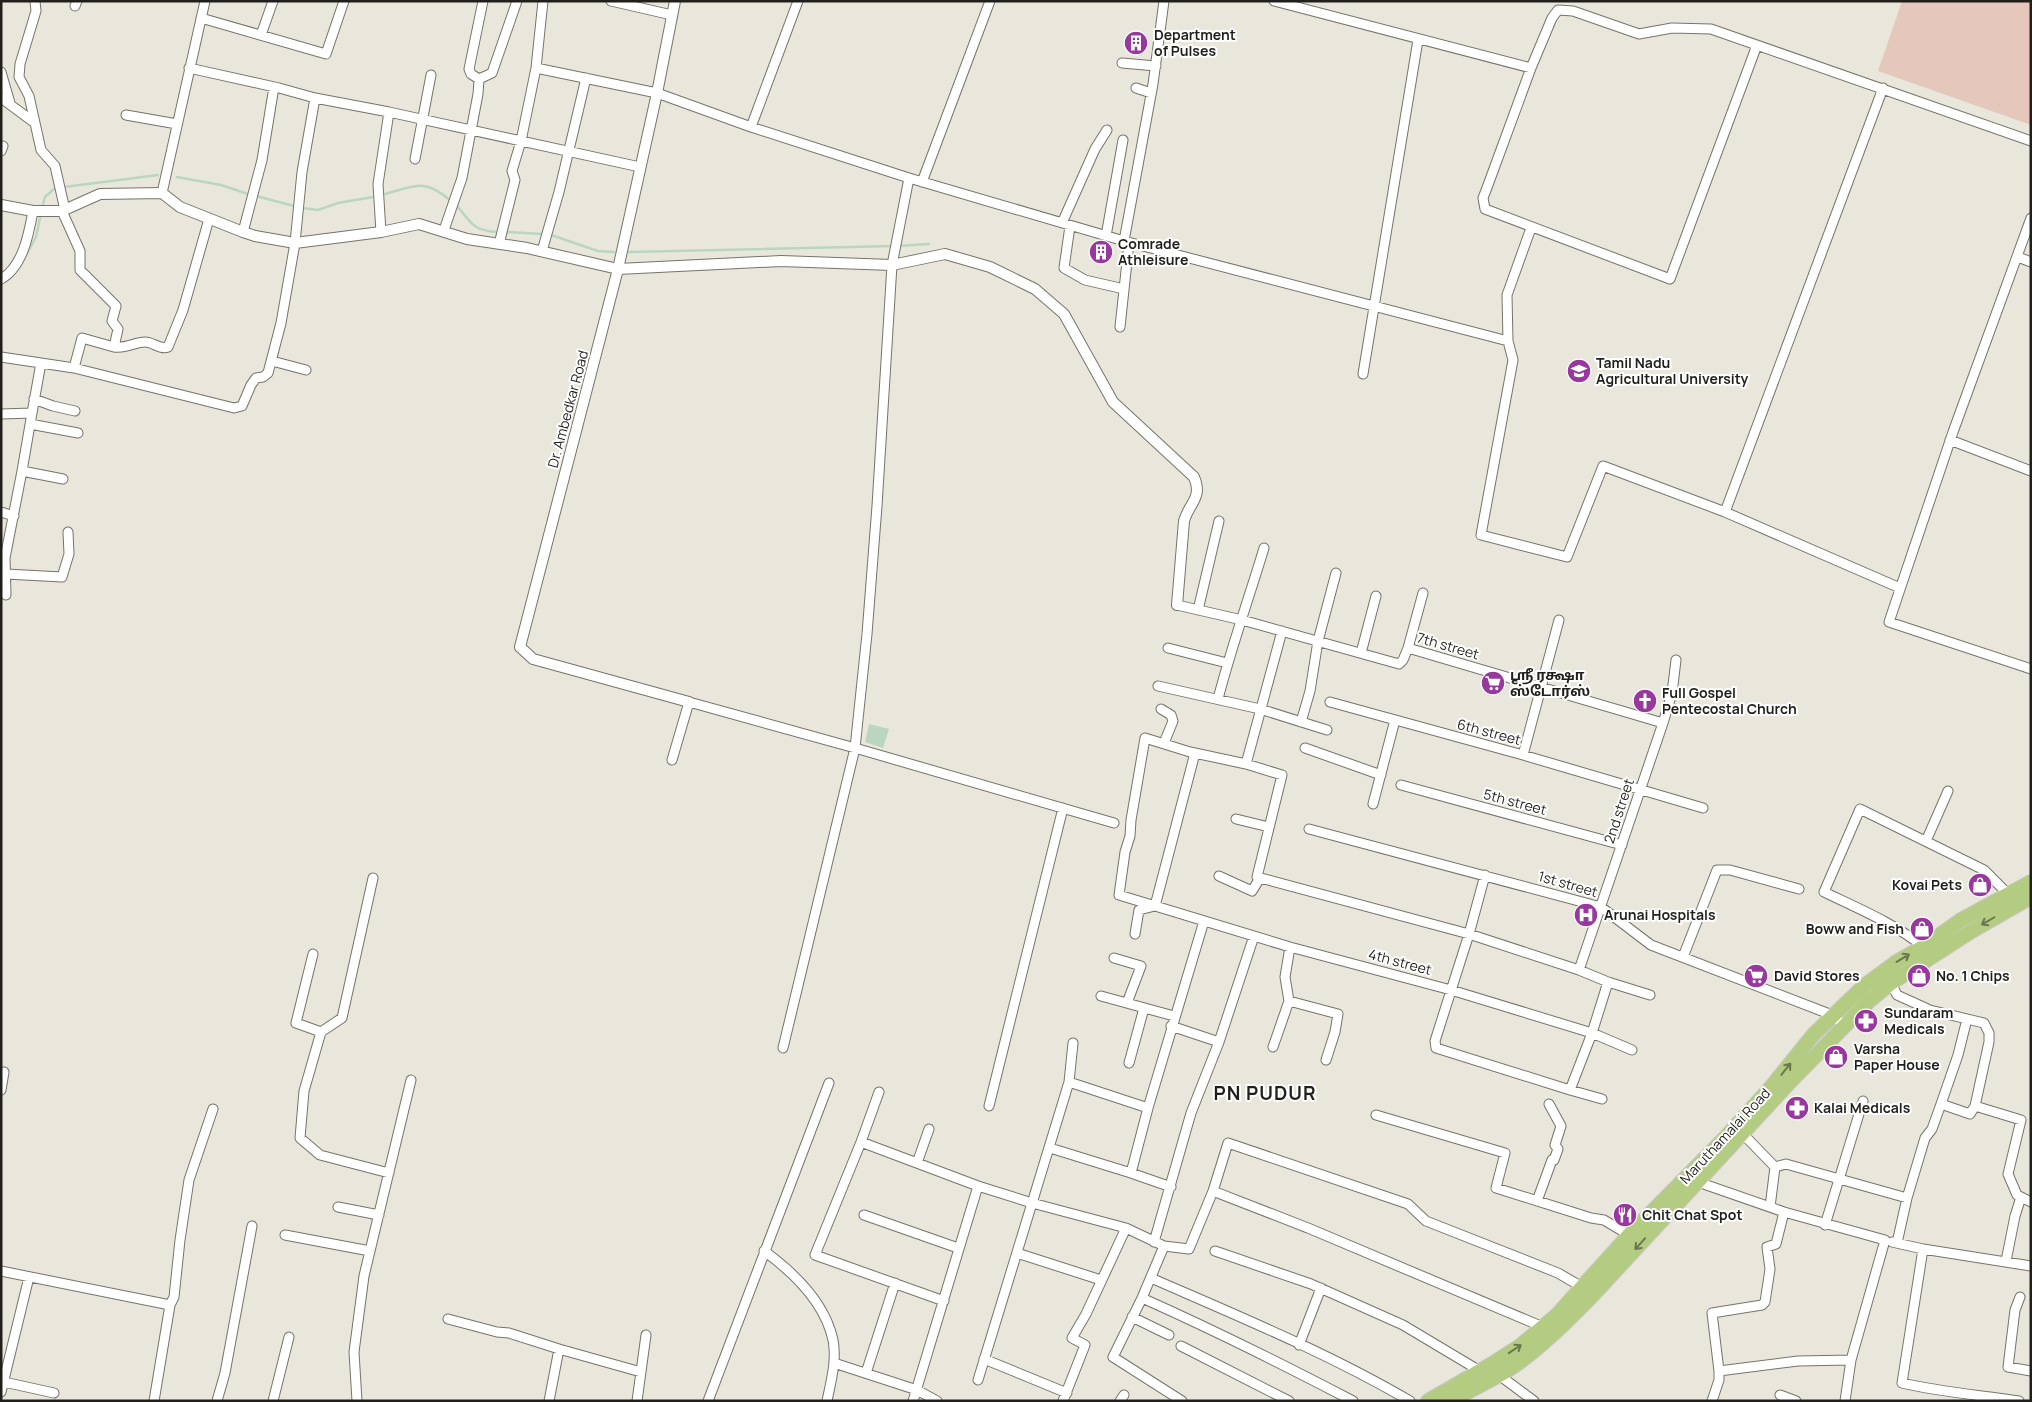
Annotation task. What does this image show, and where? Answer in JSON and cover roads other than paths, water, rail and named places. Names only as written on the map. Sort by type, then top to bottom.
[{"type":"main road","name":"Maruthamalai Road","points":[[1428,1401],[1480,1371],[1496,1370],[1532,1353],[1592,1296],[1832,1015],[1864,986],[1898,962],[1961,920],[2031,882]]},
{"type":"main road","name":"Maruthamalai Road","points":[[1458,1399],[1496,1370],[1520,1346],[1543,1327],[1582,1287],[1628,1235],[1742,1134],[1844,1025],[1892,983],[1970,932],[2031,897]]},
{"type":"street","points":[[35,1],[36,11],[20,64],[19,77],[29,96],[40,150],[54,166],[63,210],[80,251],[80,270],[116,306],[112,321],[118,329],[114,347]]},
{"type":"street","points":[[162,193],[205,1]]},
{"type":"street","points":[[261,34],[273,1]]},
{"type":"street","points":[[201,18],[326,54],[344,1]]},
{"type":"street","points":[[479,79],[471,74],[469,69],[483,1]]},
{"type":"street","points":[[479,79],[492,74],[517,1]]},
{"type":"street","points":[[498,244],[515,180],[512,171],[521,141],[536,68],[543,1]]},
{"type":"street","points":[[612,1],[628,3],[672,15]]},
{"type":"street","name":"Dr. Ambedkar Road","points":[[675,1],[618,269],[520,647],[533,659],[689,702]]},
{"type":"street","points":[[751,127],[798,1]]},
{"type":"street","points":[[922,182],[990,1]]},
{"type":"street","points":[[1120,327],[1127,242],[1156,66],[1164,1]]},
{"type":"street","points":[[1274,1],[1531,68]]},
{"type":"street","points":[[1757,45],[1670,279],[1486,211],[1483,205],[1488,185],[1531,68],[1552,18],[1558,10],[1564,10],[1634,33],[1672,28],[1702,28],[1757,45],[2031,140]]},
{"type":"street","points":[[1363,374],[1418,40]]},
{"type":"street","points":[[1122,63],[1156,66]]},
{"type":"street","points":[[189,68],[315,98],[422,119],[640,167]]},
{"type":"street","points":[[536,68],[657,92],[751,127],[922,182],[1127,242],[1508,342]]},
{"type":"street","points":[[1,72],[10,103]]},
{"type":"street","points":[[415,159],[431,75]]},
{"type":"street","points":[[542,251],[559,192],[586,78]]},
{"type":"street","points":[[444,230],[462,178],[478,94],[479,79]]},
{"type":"street","points":[[243,232],[262,160],[274,87]]},
{"type":"street","points":[[1136,88],[1151,92]]},
{"type":"street","points":[[1725,512],[1883,88]]},
{"type":"street","points":[[1,98],[35,123]]},
{"type":"street","points":[[1,357],[74,368],[238,408],[242,406],[251,385],[256,378],[263,377],[268,373],[272,361],[296,243],[302,172],[315,98]]},
{"type":"street","points":[[381,232],[378,184],[389,112]]},
{"type":"street","points":[[126,115],[177,124]]},
{"type":"street","points":[[1107,130],[1095,149],[1066,224],[1064,268],[1085,280],[1124,289]]},
{"type":"street","points":[[1106,236],[1124,140]]},
{"type":"street","points":[[783,1048],[855,748],[867,634],[877,506],[892,265],[909,178]]},
{"type":"street","points":[[1,205],[37,211],[63,210],[100,194],[162,193],[180,207],[243,232],[296,243],[381,232],[419,224],[444,230],[467,239],[542,251],[618,269],[781,261],[892,265],[945,254],[990,267],[1035,289],[1064,314],[1113,402],[1194,477],[1197,485],[1197,494],[1187,511],[1184,521],[1177,605]]},
{"type":"street","points":[[1,278],[6,276],[21,256],[37,211]]},
{"type":"street","points":[[2031,218],[1950,440],[1890,622],[2031,669]]},
{"type":"street","points":[[74,368],[82,338],[123,348],[145,342],[164,348],[168,347],[183,310],[209,219]]},
{"type":"street","points":[[1531,228],[1507,295],[1508,342],[1513,360],[1481,535],[1567,557],[1603,466],[1725,512],[1900,588]]},
{"type":"street","points":[[2018,257],[2031,262]]},
{"type":"street","points":[[272,361],[306,370]]},
{"type":"street","points":[[6,595],[5,558],[41,363]]},
{"type":"street","points":[[34,399],[53,406],[75,410]]},
{"type":"street","points":[[1,414],[32,414]]},
{"type":"street","points":[[30,424],[78,433]]},
{"type":"street","points":[[1950,440],[2031,471]]},
{"type":"street","points":[[22,471],[63,479]]},
{"type":"street","points":[[1,512],[14,516]]},
{"type":"street","points":[[1198,610],[1219,521]]},
{"type":"street","points":[[6,574],[62,577],[69,554],[68,532]]},
{"type":"street","points":[[1218,699],[1227,663],[1264,548]]},
{"type":"street","points":[[1301,722],[1310,691],[1318,641],[1336,573]]},
{"type":"street","points":[[1408,648],[1423,593]]},
{"type":"street","points":[[1361,653],[1376,596]]},
{"type":"street","name":"7th street","points":[[1177,605],[1242,620],[1399,664],[1404,660],[1408,648],[1663,723]]},
{"type":"street","points":[[1523,755],[1559,620]]},
{"type":"street","points":[[1246,764],[1282,631]]},
{"type":"street","points":[[1168,648],[1227,663]]},
{"type":"street","name":"2nd street","points":[[1580,970],[1663,723],[1672,693],[1676,660]]},
{"type":"street","points":[[1158,686],[1260,709],[1327,730]]},
{"type":"street","points":[[672,760],[689,702],[1114,822]]},
{"type":"street","name":"6th street","points":[[1330,702],[1523,755],[1703,808]]},
{"type":"street","points":[[1161,709],[1171,715],[1172,722],[1164,744],[1282,775],[1257,877],[1469,934],[1650,995]]},
{"type":"street","points":[[1373,804],[1395,720]]},
{"type":"street","name":"4th street","points":[[1164,744],[1145,738],[1130,836],[1124,852],[1119,895],[1290,947],[1451,990],[1592,1033],[1632,1050]]},
{"type":"street","points":[[1305,748],[1381,775]]},
{"type":"street","points":[[1135,934],[1139,910],[1155,906],[1195,753]]},
{"type":"street","name":"5th street","points":[[1401,785],[1622,844]]},
{"type":"street","points":[[1926,841],[1948,791]]},
{"type":"street","points":[[989,1106],[1063,808]]},
{"type":"street","points":[[1923,947],[1914,939],[1824,892],[1860,809],[1984,870],[2008,894]]},
{"type":"street","points":[[1236,819],[1269,827]]},
{"type":"street","name":"1st street","points":[[1309,829],[1485,875],[1601,908],[1651,945],[1832,1015],[1844,1025]]},
{"type":"street","points":[[1683,957],[1716,870],[1730,870],[1799,888]]},
{"type":"street","points":[[1485,875],[1469,934],[1435,1041],[1436,1048],[1602,1099]]},
{"type":"street","points":[[1219,876],[1252,891],[1260,878]]},
{"type":"street","points":[[373,878],[342,1018],[321,1032],[304,1091],[300,1138],[320,1155],[389,1173]]},
{"type":"street","points":[[1131,1173],[1171,1026],[1204,921]]},
{"type":"street","points":[[1154,1242],[1192,1113],[1219,1042],[1254,936]]},
{"type":"street","points":[[1273,1047],[1289,1001],[1285,977],[1290,947]]},
{"type":"street","points":[[313,954],[296,1023],[321,1032]]},
{"type":"street","points":[[1114,958],[1140,966],[1127,1003]]},
{"type":"street","points":[[1570,1090],[1592,1033],[1608,982]]},
{"type":"street","points":[[1892,983],[1897,995],[1930,1010],[1984,1023],[1989,1033],[1989,1042],[1975,1106],[1970,1114],[1941,1104]]},
{"type":"street","points":[[1101,996],[1174,1016]]},
{"type":"street","points":[[1289,1001],[1338,1014],[1335,1032],[1326,1060]]},
{"type":"street","points":[[1129,1063],[1144,1008]]},
{"type":"street","points":[[1897,1243],[1907,1198],[1925,1138],[1932,1129],[1941,1104],[1958,1055],[1967,1019]]},
{"type":"street","points":[[1171,1026],[1219,1042]]},
{"type":"street","points":[[978,1380],[1069,1082],[1073,1042]]},
{"type":"street","points":[[1,1090],[4,1072]]},
{"type":"street","points":[[357,1401],[354,1352],[364,1276],[411,1080]]},
{"type":"street","points":[[1069,1082],[1148,1108]]},
{"type":"street","points":[[708,1401],[829,1083]]},
{"type":"street","points":[[880,1092],[862,1142],[815,1255],[944,1300]]},
{"type":"street","points":[[1825,1225],[1863,1101]]},
{"type":"street","points":[[1537,1201],[1558,1149],[1555,1145],[1561,1126],[1549,1104]]},
{"type":"street","points":[[1975,1106],[2021,1120],[2008,1174],[2017,1195],[2031,1202]]},
{"type":"street","points":[[154,1401],[170,1306],[174,1297],[189,1180],[213,1109]]},
{"type":"street","points":[[1376,1115],[1504,1153],[1496,1188],[1604,1220],[1628,1235]]},
{"type":"street","points":[[917,1164],[929,1129]]},
{"type":"street","points":[[1742,1134],[1775,1167]]},
{"type":"street","points":[[862,1142],[978,1186],[1032,1203],[1126,1228],[1164,1246],[1189,1249],[1198,1253]]},
{"type":"street","points":[[1189,1249],[1213,1191],[1228,1143],[1408,1204],[1426,1221],[1558,1274],[1582,1287]]},
{"type":"street","points":[[1050,1148],[1131,1173],[1171,1188]]},
{"type":"street","points":[[1775,1167],[1786,1164],[1907,1198]]},
{"type":"street","points":[[1770,1207],[1775,1167]]},
{"type":"street","points":[[1692,1179],[1825,1225],[1923,1249],[2006,1260],[2031,1266]]},
{"type":"street","points":[[913,1401],[978,1186]]},
{"type":"street","points":[[1213,1191],[1308,1228],[1543,1327]]},
{"type":"street","points":[[2006,1260],[2014,1216],[2021,1197]]},
{"type":"street","points":[[338,1207],[379,1215]]},
{"type":"street","points":[[1712,1401],[1719,1380],[1719,1371],[1712,1313],[1762,1305],[1765,1302],[1770,1269],[1767,1247],[1776,1244],[1784,1212]]},
{"type":"street","points":[[864,1215],[958,1248]]},
{"type":"street","points":[[218,1401],[252,1226]]},
{"type":"street","points":[[984,1359],[1065,1397],[1085,1346],[1072,1338],[1086,1314],[1126,1228]]},
{"type":"street","points":[[285,1236],[370,1251]]},
{"type":"street","points":[[1845,1401],[1851,1360],[1885,1240]]},
{"type":"street","points":[[1164,1246],[1142,1298],[1113,1357],[1182,1401]]},
{"type":"street","points":[[1923,1249],[1902,1383],[1930,1389],[2018,1401]]},
{"type":"street","points":[[764,1250],[805,1288],[821,1310],[833,1340],[834,1363],[827,1401]]},
{"type":"street","points":[[1215,1251],[1321,1288],[1403,1326],[1480,1371]]},
{"type":"street","points":[[1017,1254],[1101,1280]]},
{"type":"street","points":[[1,1271],[170,1306]]},
{"type":"street","points":[[1,1392],[30,1277]]},
{"type":"street","points":[[1151,1278],[1245,1319],[1373,1379],[1410,1401]]},
{"type":"street","points":[[866,1373],[895,1283]]},
{"type":"street","points":[[1299,1345],[1321,1288]]},
{"type":"street","points":[[2020,1296],[2015,1310],[2008,1367],[2031,1371]]},
{"type":"street","points":[[1142,1298],[1201,1324],[1354,1401]]},
{"type":"street","points":[[1132,1317],[1169,1335]]},
{"type":"street","points":[[448,1319],[497,1332],[509,1333],[641,1372]]},
{"type":"street","points":[[637,1401],[646,1335]]},
{"type":"street","points":[[273,1401],[289,1337]]},
{"type":"street","points":[[1181,1346],[1289,1401]]},
{"type":"street","points":[[548,1401],[559,1349]]},
{"type":"street","points":[[1719,1371],[1798,1361],[1851,1360]]},
{"type":"street","points":[[834,1363],[917,1390],[937,1401]]},
{"type":"street","points":[[1496,1370],[1534,1401]]},
{"type":"street","points":[[4,1382],[54,1393]]},
{"type":"street","points":[[1780,1395],[1796,1401]]},
{"type":"waterway","points":[[64,187],[158,175]]},
{"type":"waterway","points":[[177,177],[221,185],[248,194]]},
{"type":"waterway","points":[[385,194],[412,187],[426,186],[441,193],[450,200]]},
{"type":"waterway","points":[[42,208],[45,197],[54,189]]},
{"type":"waterway","points":[[256,196],[294,206]]},
{"type":"waterway","points":[[303,208],[318,210],[338,203],[373,197]]},
{"type":"waterway","points":[[456,205],[477,227],[482,230],[498,232]]},
{"type":"waterway","points":[[25,257],[36,237],[41,213]]},
{"type":"waterway","points":[[507,232],[543,234]]},
{"type":"waterway","points":[[551,235],[598,251],[614,252]]},
{"type":"waterway","points":[[898,246],[929,244]]},
{"type":"waterway","points":[[629,252],[893,246]]},
{"type":"place","name":"Department of Pulses","points":[[1136,43]]},
{"type":"place","name":"Comrade Athleisure","points":[[1101,252]]},
{"type":"place","name":"Tamil Nadu Agricultural University","points":[[1579,371]]},
{"type":"place","name":"ஶ்ரீ ரக்ஷா ஸ்டோர்ஸ்","points":[[1493,683]]},
{"type":"place","name":"Full Gospel Pentecostal Church","points":[[1645,701]]},
{"type":"place","name":"Kovai Pets","points":[[1980,885]]},
{"type":"place","name":"Arunai Hospitals","points":[[1586,915]]},
{"type":"place","name":"Boww and Fish","points":[[1922,929]]},
{"type":"place","name":"David Stores","points":[[1756,976]]},
{"type":"place","name":"No. 1 Chips","points":[[1919,976]]},
{"type":"place","name":"Sundaram Medicals","points":[[1866,1021]]},
{"type":"place","name":"Varsha Paper House","points":[[1836,1057]]},
{"type":"place","name":"Kalai Medicals","points":[[1797,1108]]},
{"type":"place","name":"Chit Chat Spot","points":[[1625,1215]]},
{"type":"district","name":"PN PUDUR","points":[[1265,1093]]}]
